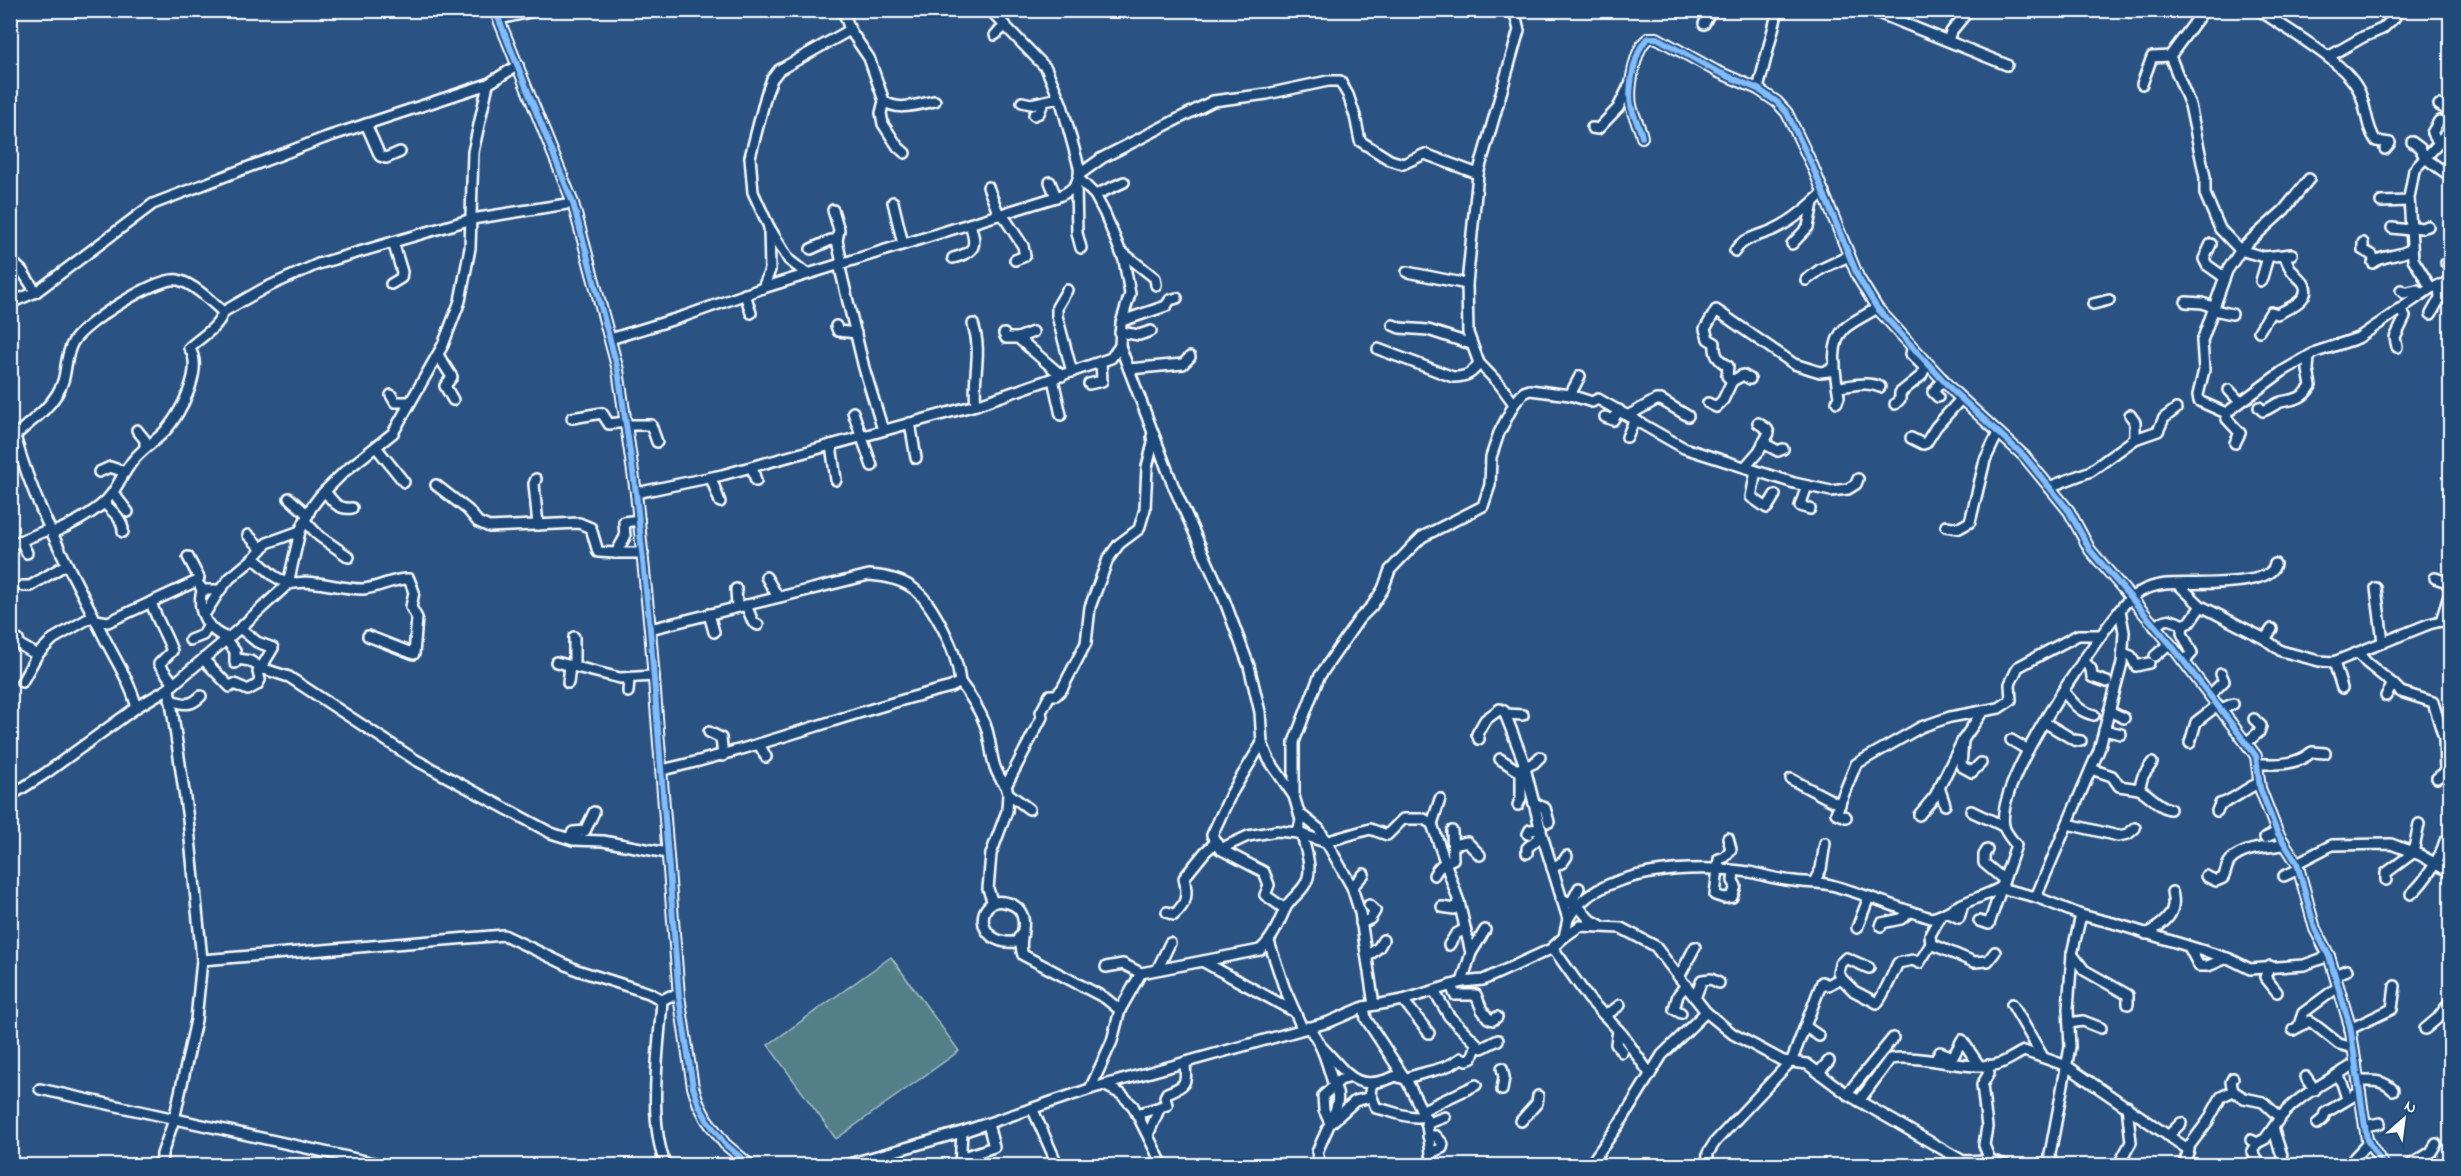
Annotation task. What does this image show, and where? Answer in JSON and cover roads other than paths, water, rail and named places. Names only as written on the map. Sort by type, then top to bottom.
[{"type":"street","points":[[539,10],[497,15],[573,203],[618,370],[643,553],[679,996],[693,1087],[699,1105],[725,1144],[751,1166]]},
{"type":"street","points":[[843,10],[850,30],[869,58],[884,101],[890,106],[903,107],[935,101]]},
{"type":"street","points":[[990,10],[1046,68],[1059,98],[1078,179],[1077,233],[1081,248]]},
{"type":"street","points":[[1514,10],[1519,30],[1478,174],[1467,284],[1468,333],[1479,363],[1514,404]]},
{"type":"street","points":[[1704,24],[1711,10]]},
{"type":"street","points":[[1758,89],[1778,10]]},
{"type":"street","points":[[1871,10],[2007,65]]},
{"type":"street","points":[[1948,40],[1951,32],[1969,10]]},
{"type":"street","points":[[2170,56],[2204,10]]},
{"type":"street","points":[[2259,10],[2343,68],[2356,87],[2372,135],[2376,141],[2390,142],[2385,149]]},
{"type":"street","points":[[2328,57],[2382,29],[2396,17]]},
{"type":"street","points":[[995,35],[1005,26]]},
{"type":"street","points":[[807,274],[789,260],[770,227],[753,192],[750,157],[772,79],[779,70],[850,30]]},
{"type":"street","points":[[1593,128],[1598,129],[1618,108],[1630,84],[1640,47],[1649,38],[1657,38],[1716,71],[1758,89],[1777,102],[1787,113],[1797,130],[1824,192],[1858,277],[1877,308],[1961,399],[2024,456],[2069,511],[2090,550],[2184,662],[2192,679],[2210,695],[2256,756],[2259,783],[2277,832],[2298,866],[2315,929],[2329,956],[2335,975],[2350,1029],[2369,1142],[2384,1166]]},
{"type":"street","points":[[2142,84],[2152,57],[2170,56]]},
{"type":"street","points":[[2170,56],[2190,105],[2205,177],[2205,194],[2220,229],[2240,250],[2268,257],[2288,255],[2290,268],[2304,284],[2305,290],[2300,301],[2277,314],[2271,312],[2259,331]]},
{"type":"street","points":[[10,303],[36,292],[153,204],[366,124],[488,84],[518,65]]},
{"type":"street","points":[[610,339],[840,263],[1065,194],[1102,158],[1213,101],[1267,94],[1328,81],[1340,81],[1348,95],[1360,141],[1390,160],[1403,164],[1425,154],[1478,174]]},
{"type":"street","points":[[288,584],[300,531],[306,518],[325,491],[344,472],[393,434],[443,345],[460,301],[470,248],[473,152],[488,84]]},
{"type":"street","points":[[1630,84],[1631,105],[1642,137]]},
{"type":"street","points":[[1023,102],[1043,103],[1059,98]]},
{"type":"street","points":[[884,101],[881,113],[883,124],[898,147],[905,153]]},
{"type":"street","points":[[1034,115],[1039,113],[1043,103]]},
{"type":"street","points":[[2431,314],[2440,298],[2435,287],[2413,259],[2409,201],[2414,170],[2440,141],[2451,114],[2439,105]]},
{"type":"street","points":[[2439,121],[2432,133],[2451,149]]},
{"type":"street","points":[[366,124],[380,156],[386,158],[400,152]]},
{"type":"street","points":[[2412,142],[2420,148],[2425,158],[2451,176]]},
{"type":"street","points":[[1078,179],[1095,195],[1120,251],[1130,294],[1122,321],[1119,346],[1173,485],[1224,599],[1249,666],[1260,712],[1262,743],[1269,760],[1294,796],[1300,814],[1300,833],[1310,873],[1304,886],[1289,900],[1269,942],[1260,950],[1141,973],[1123,964],[1106,967]]},
{"type":"street","points":[[2226,413],[2199,401],[2198,395],[2204,370],[2202,341],[2224,277],[2240,250],[2284,210],[2309,179]]},
{"type":"street","points":[[1050,182],[1056,197]]},
{"type":"street","points":[[1095,195],[1124,182]]},
{"type":"street","points":[[988,187],[1001,214],[1023,246],[1025,256],[1015,260]]},
{"type":"street","points":[[1735,251],[1740,243],[1776,229],[1804,211],[1824,192]]},
{"type":"street","points":[[2382,202],[2409,201]]},
{"type":"street","points":[[893,202],[903,244]]},
{"type":"street","points":[[10,545],[82,520],[114,494],[125,472],[145,448],[164,433],[175,419],[194,370],[194,354],[189,348],[210,330],[221,318],[223,312],[263,289],[318,264],[472,219],[573,203]]},
{"type":"street","points":[[1792,244],[1808,227],[1813,203]]},
{"type":"street","points":[[833,210],[839,231],[837,241],[840,263],[856,333],[883,430]]},
{"type":"street","points":[[953,258],[967,255],[972,249],[975,238],[970,224]]},
{"type":"street","points":[[2392,228],[2428,226]]},
{"type":"street","points":[[763,288],[770,270],[770,227]]},
{"type":"street","points":[[811,249],[831,240],[837,241]]},
{"type":"street","points":[[391,284],[401,278],[402,272],[393,242]]},
{"type":"street","points":[[2363,243],[2363,250],[2372,255],[2374,262],[2381,256],[2400,256],[2412,249]]},
{"type":"street","points":[[2211,244],[2204,259],[2207,266],[2224,277]]},
{"type":"street","points":[[1120,251],[1155,278],[1156,285]]},
{"type":"street","points":[[1806,280],[1821,269],[1849,255]]},
{"type":"street","points":[[2261,281],[2268,257]]},
{"type":"street","points":[[10,260],[22,271],[36,292]]},
{"type":"street","points":[[1407,272],[1467,284]]},
{"type":"street","points":[[137,707],[128,679],[94,618],[25,475],[13,432],[44,411],[58,394],[67,374],[69,348],[77,335],[151,285],[178,280],[223,312]]},
{"type":"street","points":[[2226,413],[2283,371],[2309,356],[2358,338],[2421,294],[2450,282]]},
{"type":"street","points":[[1067,290],[1057,307],[1057,316],[1072,372]]},
{"type":"street","points":[[2401,290],[2404,293],[2417,290],[2421,294]]},
{"type":"street","points":[[745,294],[751,313]]},
{"type":"street","points":[[1122,321],[1166,306],[1170,300],[1177,298]]},
{"type":"street","points":[[2093,304],[2109,300]]},
{"type":"street","points":[[2186,302],[2203,303],[2232,314]]},
{"type":"street","points":[[1837,402],[1839,397],[1835,349],[1842,332],[1877,308]]},
{"type":"street","points":[[2397,347],[2395,338],[2405,317],[2399,309]]},
{"type":"street","points":[[1732,381],[1727,376],[1728,366],[1719,361],[1714,352],[1715,343],[1708,339],[1705,329],[1716,310],[1794,364],[1820,372],[1829,370],[1835,364]]},
{"type":"street","points":[[973,324],[979,347],[974,390],[976,405]]},
{"type":"street","points":[[1393,325],[1400,328],[1428,330],[1472,344]]},
{"type":"street","points":[[836,326],[838,331],[856,333]]},
{"type":"street","points":[[1120,332],[1139,335],[1151,331]]},
{"type":"street","points":[[1004,334],[1006,338],[1018,338],[1033,332]]},
{"type":"street","points":[[1018,338],[1057,377],[1061,415]]},
{"type":"street","points":[[636,493],[711,478],[976,405],[1111,358],[1119,346]]},
{"type":"street","points":[[1895,404],[1900,399],[1900,393],[1921,376],[1925,368],[1911,354],[1912,347]]},
{"type":"street","points":[[1377,349],[1453,377],[1464,377],[1473,373],[1479,363]]},
{"type":"street","points":[[438,355],[452,377],[445,386],[453,400]]},
{"type":"street","points":[[2259,407],[2263,411],[2267,410],[2274,405],[2292,401],[2307,393],[2311,386],[2308,370],[2309,356]]},
{"type":"street","points":[[1129,369],[1183,364],[1190,357]]},
{"type":"street","points":[[1089,384],[1102,381],[1101,362]]},
{"type":"street","points":[[1708,403],[1716,407],[1723,400],[1732,381],[1743,375],[1750,378]]},
{"type":"street","points":[[1570,395],[1581,376]]},
{"type":"street","points":[[1938,397],[1933,392],[1943,379]]},
{"type":"street","points":[[1838,387],[1862,383],[1871,383],[1880,387]]},
{"type":"street","points":[[1503,390],[1530,390],[1570,395],[1592,402],[1598,399],[1632,417],[1663,441],[1807,486],[1831,491],[1848,489],[1858,479]]},
{"type":"street","points":[[1294,796],[1294,742],[1319,677],[1359,620],[1372,606],[1383,589],[1390,570],[1409,550],[1422,537],[1484,506],[1490,485],[1491,457],[1499,433],[1514,404],[1524,392],[1530,390]]},
{"type":"street","points":[[2229,390],[2240,402]]},
{"type":"street","points":[[391,395],[395,402],[409,402]]},
{"type":"street","points":[[1911,438],[1923,444],[1926,443],[1936,427],[1961,399]]},
{"type":"street","points":[[1627,437],[1632,417],[1656,400],[1661,400],[1688,416]]},
{"type":"street","points":[[2049,487],[2091,471],[2135,439],[2158,431],[2164,418],[2176,409]]},
{"type":"street","points":[[1605,417],[1613,420],[1619,410]]},
{"type":"street","points":[[853,412],[872,466]]},
{"type":"street","points":[[572,418],[602,413],[609,424],[651,425],[657,442]]},
{"type":"street","points":[[2226,413],[2227,419],[2240,433],[2235,443]]},
{"type":"street","points":[[2130,415],[2135,422],[2135,439]]},
{"type":"street","points":[[993,903],[988,889],[991,854],[1007,811],[1007,789],[1042,717],[1041,712],[1050,695],[1056,695],[1062,689],[1086,643],[1090,607],[1108,560],[1119,544],[1139,529],[1146,509],[1147,467],[1153,443],[1148,416]]},
{"type":"street","points":[[910,423],[916,458]]},
{"type":"street","points":[[1745,467],[1769,433],[1758,423]]},
{"type":"street","points":[[136,430],[145,440],[145,448]]},
{"type":"street","points":[[1946,526],[1959,528],[1970,522],[1985,460],[1998,433]]},
{"type":"street","points":[[1763,443],[1778,451],[1784,449]]},
{"type":"street","points":[[831,445],[836,480]]},
{"type":"street","points":[[376,447],[394,473],[404,482]]},
{"type":"street","points":[[99,472],[110,467],[125,472]]},
{"type":"street","points":[[752,467],[756,481]]},
{"type":"street","points":[[1756,471],[1751,497],[1767,508],[1775,495]]},
{"type":"street","points":[[711,478],[720,502]]},
{"type":"street","points":[[536,479],[534,484],[538,525]]},
{"type":"street","points":[[436,486],[468,510],[478,522],[489,527],[579,524],[591,528],[598,552],[643,553]]},
{"type":"street","points":[[1807,486],[1800,506],[1810,509]]},
{"type":"street","points":[[325,491],[334,504],[344,509],[352,508]]},
{"type":"street","points":[[114,494],[128,512]]},
{"type":"street","points":[[290,498],[319,536],[349,557]]},
{"type":"street","points":[[104,503],[118,516],[123,532]]},
{"type":"street","points":[[616,553],[621,548],[625,537],[624,522],[639,520]]},
{"type":"street","points":[[204,615],[230,578],[254,558],[267,543],[300,531]]},
{"type":"street","points":[[248,535],[262,549]]},
{"type":"street","points":[[21,541],[27,553]]},
{"type":"street","points":[[188,557],[199,578],[197,581],[202,590],[200,598],[204,615],[214,632],[227,639],[236,651],[235,663],[238,659],[243,659],[261,668],[289,677],[414,759],[551,833],[587,842],[603,841],[667,853]]},
{"type":"street","points":[[254,558],[274,576],[288,584]]},
{"type":"street","points":[[23,586],[30,586],[67,564]]},
{"type":"street","points":[[2004,827],[2005,806],[2028,750],[2083,660],[2129,597],[2159,586],[2228,583],[2258,577],[2271,571],[2275,564]]},
{"type":"street","points":[[650,629],[869,574],[889,576],[904,583],[928,602],[954,651],[959,665],[960,682],[975,703],[985,725],[995,774],[1007,789],[1029,809]]},
{"type":"street","points":[[765,577],[772,583],[778,597]]},
{"type":"street","points":[[10,796],[54,768],[137,707],[171,686],[288,584],[305,580],[364,589],[396,579],[409,579],[414,592],[411,607],[417,618],[414,654],[368,636]]},
{"type":"street","points":[[2180,585],[2201,606],[2265,639],[2281,651],[2319,661],[2334,662],[2429,624],[2446,622],[2450,592],[2447,582],[2435,579]]},
{"type":"street","points":[[22,682],[37,655],[53,639],[94,618],[108,622],[197,581]]},
{"type":"street","points":[[2376,588],[2383,642]]},
{"type":"street","points":[[736,589],[741,606],[758,625]]},
{"type":"street","points":[[202,590],[220,590]]},
{"type":"street","points":[[151,602],[172,651],[159,664],[171,686],[170,700],[188,819],[202,960],[196,1020],[174,1120],[162,1154],[161,1166]]},
{"type":"street","points":[[2155,627],[2164,619],[2169,618],[2183,625],[2190,622],[2201,606]]},
{"type":"street","points":[[2036,897],[2091,770],[2104,730],[2124,653],[2124,632],[2120,610]]},
{"type":"street","points":[[709,614],[714,632]]},
{"type":"street","points":[[190,640],[203,634],[209,625]]},
{"type":"street","points":[[2183,625],[2182,633],[2192,653],[2184,662]]},
{"type":"street","points":[[203,659],[230,687],[239,684],[248,690],[257,685],[261,680],[258,672],[273,648],[257,642],[240,628]]},
{"type":"street","points":[[2265,639],[2272,629]]},
{"type":"street","points":[[1846,817],[1836,813],[1856,764],[1921,727],[1950,717],[1999,708],[2011,700],[2010,684],[2018,667],[2078,635],[2100,635]]},
{"type":"street","points":[[568,683],[574,637]]},
{"type":"street","points":[[18,640],[20,645],[37,655]]},
{"type":"street","points":[[2124,653],[2131,656],[2136,666],[2152,660],[2169,644]]},
{"type":"street","points":[[2358,653],[2401,692],[2433,702],[2444,738],[2445,772],[2436,778]]},
{"type":"street","points":[[2083,660],[2091,669],[2092,677],[2108,682]]},
{"type":"street","points":[[556,662],[620,678],[654,676]]},
{"type":"street","points":[[2334,662],[2342,688]]},
{"type":"street","points":[[2210,695],[2224,681],[2221,674]]},
{"type":"street","points":[[627,692],[629,679]]},
{"type":"street","points":[[662,770],[723,756],[847,715],[951,687],[960,682]]},
{"type":"street","points":[[2386,696],[2393,684]]},
{"type":"street","points":[[2064,691],[2073,706],[2084,713],[2094,715]]},
{"type":"street","points":[[170,700],[187,705],[194,703],[201,696]]},
{"type":"street","points":[[2190,742],[2196,722],[2219,707],[2233,704]]},
{"type":"street","points":[[1479,739],[1477,734],[1485,720],[1500,709],[1506,714],[1568,919]]},
{"type":"street","points":[[1919,815],[1939,787],[1963,740],[1983,711]]},
{"type":"street","points":[[2109,711],[2124,718]]},
{"type":"street","points":[[1506,714],[1523,715]]},
{"type":"street","points":[[2246,743],[2259,732],[2261,726],[2254,719]]},
{"type":"street","points":[[2044,722],[2074,740],[2081,741]]},
{"type":"street","points":[[2104,730],[2121,734]]},
{"type":"street","points":[[709,732],[721,738],[723,756]]},
{"type":"street","points":[[1963,740],[1961,766],[1972,772],[1981,763]]},
{"type":"street","points":[[2011,740],[2028,750]]},
{"type":"street","points":[[1262,743],[1226,803],[1212,835],[1218,846],[1264,872],[1269,885],[1265,895],[1286,909]]},
{"type":"street","points":[[759,744],[766,757]]},
{"type":"street","points":[[2257,764],[2287,765],[2312,752],[2325,753]]},
{"type":"street","points":[[1500,759],[1517,770],[1534,763],[1540,757]]},
{"type":"street","points":[[2139,789],[2143,776],[2152,763]]},
{"type":"street","points":[[1518,805],[1521,798],[1523,768]]},
{"type":"street","points":[[2091,770],[2112,776],[2119,786],[2139,789],[2157,800],[2164,809],[2170,809]]},
{"type":"street","points":[[1791,779],[1839,805]]},
{"type":"street","points":[[2217,811],[2220,804],[2228,802],[2259,783]]},
{"type":"street","points":[[1939,787],[1945,805]]},
{"type":"street","points":[[1432,824],[1440,799]]},
{"type":"street","points":[[1534,803],[1545,808],[1549,822]]},
{"type":"street","points":[[1971,811],[1984,819],[1994,820],[2004,827],[2016,845],[1989,924],[1979,921]]},
{"type":"street","points":[[569,838],[573,832],[585,831],[594,812]]},
{"type":"street","points":[[1300,814],[1319,829],[1352,887],[1366,957],[1369,1006],[1366,1019],[1405,1079],[1422,1112],[1433,1166]]},
{"type":"street","points":[[1167,912],[1174,915],[1180,910],[1188,893],[1184,878],[1204,852],[1218,846],[1248,836],[1277,831],[1300,833],[1325,842],[1370,830],[1387,835],[1403,819],[1424,819],[1432,824],[1446,861],[1471,953]]},
{"type":"street","points":[[2068,824],[2118,836],[2128,834],[2135,828]]},
{"type":"street","points":[[2386,880],[2386,873],[2413,853],[2419,825]]},
{"type":"street","points":[[1528,834],[1530,830],[1541,832]]},
{"type":"street","points":[[1434,875],[1446,861],[1453,859],[1452,831]]},
{"type":"street","points":[[1527,853],[1527,848],[1541,832]]},
{"type":"street","points":[[2265,838],[2277,832]]},
{"type":"street","points":[[1728,838],[1731,849],[1725,857],[1719,859],[1715,895],[1728,898],[1735,894],[1734,871]]},
{"type":"street","points":[[2411,894],[2424,883],[2433,863],[2442,854],[2445,841]]},
{"type":"street","points":[[1453,845],[1467,842],[1480,855]]},
{"type":"street","points":[[1814,882],[1821,867],[1825,843]]},
{"type":"street","points":[[2284,876],[2332,845],[2342,844],[2391,844],[2451,872]]},
{"type":"street","points":[[2206,876],[2216,880],[2223,878],[2228,864],[2234,858],[2256,849],[2284,845]]},
{"type":"street","points":[[1987,850],[1984,863],[2002,883],[2081,915],[2227,958],[2250,969],[2304,965],[2329,956]]},
{"type":"street","points":[[1552,868],[1563,862],[1567,856]]},
{"type":"street","points":[[1821,867],[1828,881],[1835,886]]},
{"type":"street","points":[[1575,904],[1604,886],[1622,879],[1663,872],[1719,870],[1835,886],[1931,918],[1985,897],[2002,883]]},
{"type":"street","points":[[1352,887],[1364,874]]},
{"type":"street","points":[[1564,937],[1579,888]]},
{"type":"street","points":[[2146,934],[2159,926],[2173,911],[2176,905],[2172,892]]},
{"type":"street","points":[[1857,928],[1869,897]]},
{"type":"street","points":[[1023,956],[1020,948],[1024,922],[1020,910],[1010,903],[997,900],[988,905],[983,916],[986,930],[991,938],[1005,943],[1023,956],[1105,998],[1120,1010]]},
{"type":"street","points":[[1561,900],[1575,904],[1594,923],[1605,927]]},
{"type":"street","points":[[1442,907],[1454,909],[1459,902]]},
{"type":"street","points":[[1361,923],[1370,919],[1375,911],[1369,905]]},
{"type":"street","points":[[1881,926],[1882,923],[1901,919],[1910,912]]},
{"type":"street","points":[[1869,968],[1846,958],[1840,964],[1838,972],[1854,991],[1877,1003],[1882,998],[1884,989],[1898,963],[1913,960],[1919,963],[1931,944],[1930,935],[1943,915]]},
{"type":"street","points":[[2050,1166],[2050,1154],[2070,1047],[2068,1023],[2072,954],[2081,915]]},
{"type":"street","points":[[842,1166],[988,1124],[1090,1089],[1329,1022],[1369,1006],[1403,1000],[1462,982],[1483,980],[1553,948],[1580,926],[1621,928],[1655,946],[1706,1012],[1733,1034],[1783,1061],[1792,1060],[1807,1064],[1847,1094],[1964,1163],[1990,1160],[2008,1166]]},
{"type":"street","points":[[1449,945],[1456,934],[1465,929]]},
{"type":"street","points":[[1462,982],[1471,953],[1485,930]]},
{"type":"street","points":[[1005,943],[1016,942],[1022,933]]},
{"type":"street","points":[[202,960],[504,934],[577,970],[649,993],[662,1000]]},
{"type":"street","points":[[1366,957],[1379,947],[1383,939]]},
{"type":"street","points":[[1269,942],[1295,1012],[1305,1028],[1317,1037],[1334,1086],[1338,1090],[1336,1112],[1319,1143],[1317,1152],[1320,1166]]},
{"type":"street","points":[[1158,968],[1170,943]]},
{"type":"street","points":[[1931,944],[1974,962],[1988,961],[1995,952]]},
{"type":"street","points":[[1679,977],[1695,947]]},
{"type":"street","points":[[2189,947],[2199,966],[2208,966],[2227,958]]},
{"type":"street","points":[[1553,948],[1589,999],[1618,1030],[1650,1074]]},
{"type":"street","points":[[2072,954],[2084,970],[2128,995],[2127,1004]]},
{"type":"street","points":[[1204,962],[1295,1012]]},
{"type":"street","points":[[2270,966],[2265,977],[2277,992]]},
{"type":"street","points":[[2335,975],[2347,970]]},
{"type":"street","points":[[1090,1089],[1112,1041],[1120,1010],[1141,973]]},
{"type":"street","points":[[1707,1166],[1708,1153],[1715,1142],[1792,1060],[1822,981],[1828,985],[1841,978]]},
{"type":"street","points":[[1695,998],[1702,980],[1711,979],[1719,982]]},
{"type":"street","points":[[1451,985],[1455,995],[1476,995],[1488,1018],[1493,1020],[1497,1017]]},
{"type":"street","points":[[1681,1013],[1674,1009],[1678,995],[1686,985]]},
{"type":"street","points":[[2350,1029],[2392,1010],[2395,986]]},
{"type":"street","points":[[2338,987],[2303,1013],[2296,1028],[2310,1021],[2339,1044],[2353,1048]]},
{"type":"street","points":[[1322,1047],[1348,1078],[1365,1084],[1380,1083],[1396,1076],[1405,1079],[1420,1072],[1453,1065],[1461,1058],[1467,1060],[1472,1058],[1477,1044],[1449,1016],[1434,991]]},
{"type":"street","points":[[662,1000],[670,996],[679,996]]},
{"type":"street","points":[[662,1000],[657,1112],[661,1152],[666,1166]]},
{"type":"street","points":[[1403,1000],[1430,1033]]},
{"type":"street","points":[[2425,1029],[2451,1002]]},
{"type":"street","points":[[2012,1004],[2043,1057]]},
{"type":"street","points":[[1604,1014],[1620,1005]]},
{"type":"street","points":[[1589,1166],[1622,1120],[1662,1055],[1706,1012]]},
{"type":"street","points":[[2068,1023],[2084,1021],[2101,1028]]},
{"type":"street","points":[[1806,1027],[1819,1036]]},
{"type":"street","points":[[1618,1030],[1616,1044],[1622,1052]]},
{"type":"street","points":[[1482,1048],[1498,1040]]},
{"type":"street","points":[[1935,1061],[1940,1052],[1953,1057],[1962,1040],[1989,1073],[1982,1085],[1987,1127],[1984,1144],[1990,1160]]},
{"type":"street","points":[[1883,1058],[1904,1057],[1995,1065],[2024,1051],[2067,1066],[2187,1149]]},
{"type":"street","points":[[1847,1094],[1883,1058]]},
{"type":"street","points":[[1859,1101],[1883,1058]]},
{"type":"street","points":[[1819,1072],[1829,1061]]},
{"type":"street","points":[[1137,1114],[1167,1105],[1165,1097],[1167,1093],[1182,1087],[1185,1083],[1185,1062]]},
{"type":"street","points":[[2263,1166],[2252,1151],[2254,1142],[2265,1139],[2280,1118],[2315,1090],[2356,1063]]},
{"type":"street","points":[[1502,1090],[1503,1068]]},
{"type":"street","points":[[2337,1076],[2342,1083],[2346,1099]]},
{"type":"street","points":[[2306,1077],[2315,1090]]},
{"type":"street","points":[[1330,1123],[1323,1110],[1323,1096],[1340,1080],[1348,1078]]},
{"type":"street","points":[[2233,1078],[2230,1082],[2233,1091],[2244,1098],[2263,1102],[2280,1118]]},
{"type":"street","points":[[2358,1081],[2377,1080],[2387,1083],[2393,1090]]},
{"type":"street","points":[[1372,1083],[1371,1097],[1376,1108],[1386,1109],[1410,1118],[1419,1118],[1422,1112],[1476,1085]]},
{"type":"street","points":[[1104,1085],[1121,1094],[1137,1114],[1163,1166]]},
{"type":"street","points":[[40,1089],[388,1166]]},
{"type":"street","points":[[2182,1166],[2189,1150],[2187,1149],[2208,1121],[2221,1097],[2233,1091]]},
{"type":"street","points":[[2317,1124],[2323,1119],[2325,1113],[2360,1092]]},
{"type":"street","points":[[1521,1121],[1537,1103],[1538,1096]]},
{"type":"street","points":[[1330,1123],[1355,1101],[1371,1097]]},
{"type":"street","points":[[2118,1166],[2131,1142],[2127,1106]]},
{"type":"street","points":[[1148,1135],[1160,1107]]},
{"type":"street","points":[[1033,1110],[1058,1166]]},
{"type":"street","points":[[1426,1124],[1444,1117]]},
{"type":"street","points":[[2168,1136],[2181,1123]]},
{"type":"street","points":[[2365,1126],[2380,1123]]},
{"type":"street","points":[[962,1154],[963,1157],[968,1156],[994,1147],[988,1124]]},
{"type":"street","points":[[2273,1128],[2284,1162],[2283,1166]]},
{"type":"street","points":[[960,1166],[962,1132]]},
{"type":"street","points":[[2353,1160],[2369,1142]]},
{"type":"street","points":[[2409,1166],[2431,1152],[2436,1144]]},
{"type":"street","points":[[658,1166],[661,1152]]}]
